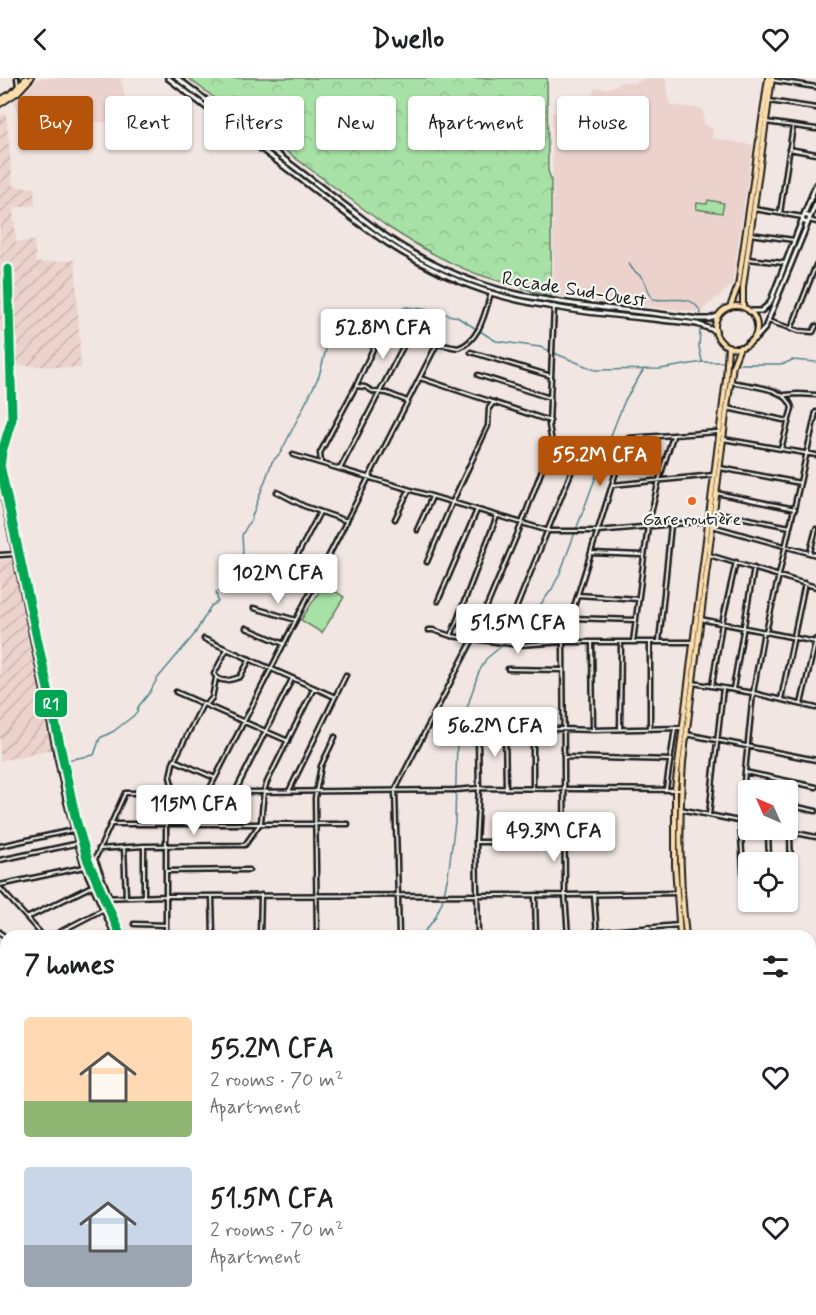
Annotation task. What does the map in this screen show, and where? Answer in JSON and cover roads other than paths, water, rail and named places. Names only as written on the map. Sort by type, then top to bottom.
[{"type":"main road","points":[[0,102],[26,78]]},
{"type":"main road","points":[[0,102],[18,92],[31,78]]},
{"type":"main road","name":"Rocade Sud-Ouest","points":[[168,78],[380,240],[427,267],[491,293],[554,306],[698,324],[716,331]]},
{"type":"main road","name":"Rocade Sud-Ouest","points":[[177,78],[374,228],[403,248],[435,265],[471,280],[527,296],[698,319],[712,319],[718,316]]},
{"type":"main road","points":[[730,307],[738,286],[770,79]]},
{"type":"main road","points":[[743,307],[742,294],[746,259],[769,101],[770,79]]},
{"type":"main road","points":[[749,311],[761,311],[770,303],[816,185]]},
{"type":"main road","points":[[748,343],[754,336],[756,326],[749,311],[743,307],[730,307],[724,309],[718,316],[716,331],[720,340],[728,346],[740,347],[748,343],[760,336],[816,203]]},
{"type":"main road","points":[[803,218],[807,216],[809,220]]},
{"type":"main road","points":[[679,930],[676,893],[675,789],[728,346]]},
{"type":"main road","points":[[685,930],[680,885],[680,809],[686,734],[727,408],[734,361],[740,347]]},
{"type":"street","points":[[18,78],[18,87]]},
{"type":"street","points":[[770,79],[816,87]]},
{"type":"street","points":[[769,101],[816,108]]},
{"type":"street","points":[[766,122],[816,129]]},
{"type":"street","points":[[780,213],[793,126]]},
{"type":"street","points":[[789,149],[816,154]]},
{"type":"street","points":[[754,208],[803,218]]},
{"type":"street","points":[[809,220],[816,222]]},
{"type":"street","points":[[750,234],[794,240]]},
{"type":"street","points":[[746,259],[784,263]]},
{"type":"street","points":[[791,329],[816,265]]},
{"type":"street","points":[[321,463],[320,453],[356,386],[379,336],[384,334],[458,348],[471,340],[479,327],[491,293]]},
{"type":"street","points":[[399,930],[395,790],[472,639],[522,523],[552,443],[549,429],[554,306]]},
{"type":"street","points":[[768,321],[806,332],[813,332],[816,326]]},
{"type":"street","points":[[340,469],[407,339]]},
{"type":"street","points":[[208,792],[437,344]]},
{"type":"street","points":[[471,352],[552,376]]},
{"type":"street","points":[[478,375],[551,398]]},
{"type":"street","points":[[420,378],[550,421]]},
{"type":"street","points":[[731,382],[783,393],[790,401],[792,408],[781,448]]},
{"type":"street","points":[[356,386],[387,393],[408,401]]},
{"type":"street","points":[[785,395],[816,395]]},
{"type":"street","points":[[428,562],[452,503],[488,426],[489,408],[494,402]]},
{"type":"street","points":[[727,408],[788,421]]},
{"type":"street","points":[[744,780],[753,693],[816,412]]},
{"type":"street","points":[[568,930],[564,842],[563,642],[626,440],[718,432]]},
{"type":"street","points":[[632,642],[648,526],[673,436]]},
{"type":"street","points":[[723,439],[816,455]]},
{"type":"street","points":[[502,643],[549,531],[579,450],[575,445],[552,443]]},
{"type":"street","points":[[293,455],[549,531],[598,531],[707,521]]},
{"type":"street","points":[[720,468],[801,483]]},
{"type":"street","points":[[612,485],[714,475]]},
{"type":"street","points":[[0,483],[73,830],[84,867],[112,930]]},
{"type":"street","points":[[394,519],[409,490]]},
{"type":"street","points":[[277,492],[346,521]]},
{"type":"street","points":[[716,493],[795,509]]},
{"type":"street","points":[[417,530],[432,497]]},
{"type":"street","points":[[438,601],[477,510]]},
{"type":"street","points":[[315,584],[287,575],[320,512]]},
{"type":"street","points":[[714,512],[790,527]]},
{"type":"street","points":[[452,636],[497,516]]},
{"type":"street","points":[[659,642],[671,524]]},
{"type":"street","points":[[712,526],[816,555]]},
{"type":"street","points":[[810,552],[816,531]]},
{"type":"street","points":[[591,553],[643,555]]},
{"type":"street","points":[[0,555],[15,554]]},
{"type":"street","points":[[709,555],[816,587]]},
{"type":"street","points":[[712,686],[722,623],[736,562]]},
{"type":"street","points":[[733,690],[742,627],[754,568]]},
{"type":"street","points":[[781,699],[805,583]]},
{"type":"street","points":[[578,595],[638,599]]},
{"type":"street","points":[[254,609],[296,620]]},
{"type":"street","points":[[571,618],[636,620]]},
{"type":"street","points":[[700,619],[816,641],[801,704]]},
{"type":"street","points":[[246,628],[284,644]]},
{"type":"street","points":[[428,630],[452,636],[519,645],[563,642],[692,642]]},
{"type":"street","points":[[204,639],[335,697]]},
{"type":"street","points":[[592,642],[593,730]]},
{"type":"street","points":[[620,729],[621,643]]},
{"type":"street","points":[[650,643],[650,729]]},
{"type":"street","points":[[174,792],[170,777],[174,760],[205,705],[212,698],[216,678],[214,674],[228,649]]},
{"type":"street","points":[[216,678],[223,681],[240,677],[250,659]]},
{"type":"street","points":[[508,669],[563,670]]},
{"type":"street","points":[[289,791],[346,675]]},
{"type":"street","points":[[235,792],[293,678]]},
{"type":"street","points":[[693,683],[753,693],[816,708]]},
{"type":"street","points":[[99,849],[144,846],[241,847],[251,838],[259,824],[263,810],[264,791],[315,688]]},
{"type":"street","points":[[709,815],[723,688]]},
{"type":"street","points":[[176,692],[288,741]]},
{"type":"street","points":[[478,930],[476,842],[480,733],[488,727],[593,730],[681,728]]},
{"type":"street","points":[[505,728],[506,789]]},
{"type":"street","points":[[532,789],[533,728]]},
{"type":"street","points":[[666,789],[675,728]]},
{"type":"street","points":[[686,734],[816,760]]},
{"type":"street","points":[[317,930],[314,824],[318,779],[325,756],[335,737]]},
{"type":"street","points":[[564,757],[671,760]]},
{"type":"street","points":[[174,760],[215,778]]},
{"type":"street","points":[[745,772],[816,787]]},
{"type":"street","points":[[110,897],[95,859],[125,793],[479,788],[681,790]]},
{"type":"street","points":[[166,792],[166,930]]},
{"type":"street","points":[[798,808],[816,811]]},
{"type":"street","points":[[680,809],[738,821]]},
{"type":"street","points":[[111,824],[348,824]]},
{"type":"street","points":[[0,846],[73,830]]},
{"type":"street","points":[[798,833],[816,837]]},
{"type":"street","points":[[476,842],[564,842]]},
{"type":"street","points":[[0,860],[75,844]]},
{"type":"street","points":[[144,846],[144,897]]},
{"type":"street","points":[[124,848],[126,897]]},
{"type":"street","points":[[37,930],[0,886],[84,867]]},
{"type":"street","points":[[166,871],[249,870]]},
{"type":"street","points":[[27,918],[93,886]]},
{"type":"street","points":[[98,898],[261,895],[565,896],[676,893]]},
{"type":"street","points":[[260,930],[261,895]]},
{"type":"street","points":[[535,895],[536,930]]},
{"type":"street","points":[[594,895],[597,930]]},
{"type":"street","points":[[212,896],[213,930]]},
{"type":"street","points":[[64,930],[103,910]]},
{"type":"street","points":[[134,924],[166,925]]},
{"type":"street","points":[[626,930],[679,925]]},
{"type":"waterway","points":[[629,263],[645,281],[653,299],[687,300],[693,303],[701,314]]},
{"type":"waterway","points":[[67,760],[94,755],[100,738],[114,731],[137,713],[138,707],[157,679],[194,635],[211,606],[218,602],[216,592],[222,591],[220,584],[224,579],[231,580],[237,562],[243,553],[242,535],[251,519],[272,462],[281,452],[319,376],[329,338],[338,323],[359,311],[397,312],[406,307],[457,317],[496,341],[540,347],[595,370],[660,369],[703,362],[722,362]]},
{"type":"waterway","points":[[700,330],[699,347],[702,361]]},
{"type":"waterway","points":[[739,364],[779,364],[792,360],[816,362]]},
{"type":"waterway","points":[[426,930],[435,918],[442,902],[448,876],[455,822],[457,739],[478,674],[486,659],[535,612],[552,589],[625,400],[644,369]]},
{"type":"railway","points":[[0,467],[12,419],[8,269]]},
{"type":"place","name":"Gare routière","points":[[692,501]]}]
